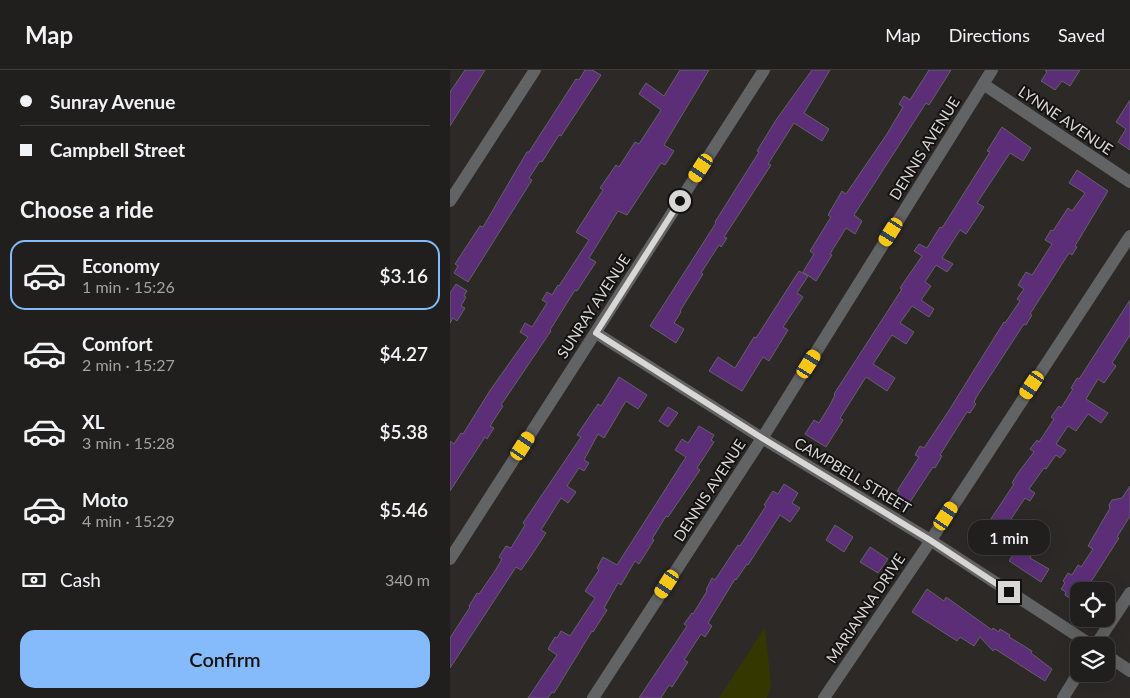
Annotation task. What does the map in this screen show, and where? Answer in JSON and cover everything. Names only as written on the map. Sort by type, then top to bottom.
[{"type":"street","points":[[450,201],[535,70]]},
{"type":"street","name":"SUNRAY AVENUE","points":[[450,559],[764,70]]},
{"type":"street","name":"DENNIS AVENUE","points":[[593,698],[762,438],[992,70]]},
{"type":"street","name":"LYNNE AVENUE","points":[[983,84],[1130,182]]},
{"type":"street","name":"MARIANNA DRIVE","points":[[824,698],[1130,236]]},
{"type":"street","name":"CAMPBELL STREET","points":[[596,333],[762,438],[930,540],[1080,637]]},
{"type":"street","points":[[1100,637],[1130,593]]},
{"type":"street","points":[[1115,661],[1130,671]]},
{"type":"street","points":[[1063,698],[1073,682]]},
{"type":"green space","points":[[765,627],[771,686],[767,698],[719,698]]},
{"type":"building","points":[[465,70],[485,70],[450,126],[450,92]]},
{"type":"building","points":[[585,70],[592,70],[601,75],[561,136],[559,135],[542,162],[540,161],[529,178],[532,180],[468,282],[454,273],[458,266],[455,264],[480,226],[483,227],[527,152],[529,152],[576,79],[579,80]]},
{"type":"building","points":[[680,70],[709,70],[664,145],[674,151],[665,165],[661,163],[627,215],[618,211],[589,258],[596,262],[577,291],[575,290],[551,331],[501,405],[503,406],[490,426],[494,428],[487,439],[485,437],[450,491],[450,441],[454,444],[461,433],[463,434],[491,389],[528,337],[520,332],[525,323],[532,327],[547,303],[542,300],[547,292],[552,295],[589,240],[576,232],[603,190],[600,188],[616,165],[619,167],[635,142],[639,144],[661,110],[639,94],[646,83],[664,96]]},
{"type":"building","points":[[812,70],[830,70],[804,113],[829,129],[822,141],[794,123],[768,164],[771,165],[724,237],[727,238],[721,247],[719,245],[680,311],[674,323],[684,329],[676,343],[650,326],[716,223],[776,120]]},
{"type":"building","points":[[929,70],[951,70],[929,105],[926,103],[854,215],[862,221],[855,234],[846,228],[816,281],[803,272],[814,254],[810,251],[831,217],[828,215],[842,191],[846,194],[887,134],[903,107],[899,104],[904,96],[910,100]]},
{"type":"building","points":[[1045,70],[1080,70],[1070,86],[1062,81],[1055,90],[1041,81],[1047,72]]},
{"type":"building","points":[[1130,100],[1130,150],[1118,142],[1126,129],[1116,122]]},
{"type":"building","points":[[1002,127],[1031,148],[1023,161],[1010,153],[977,203],[984,207],[966,234],[960,230],[942,258],[953,264],[947,272],[936,265],[925,282],[931,286],[921,300],[934,309],[929,317],[912,306],[900,323],[914,332],[906,344],[892,335],[873,364],[895,378],[887,391],[866,377],[840,418],[843,420],[826,447],[805,434],[814,420],[819,423],[830,405],[834,394],[922,256],[914,251],[919,244],[927,248],[940,227],[942,228],[990,152],[987,151]]},
{"type":"building","points":[[1077,170],[1108,191],[1075,246],[1077,247],[1072,255],[1069,253],[1030,314],[1032,315],[1026,325],[1024,324],[977,396],[974,402],[976,404],[970,413],[967,412],[940,455],[942,456],[935,468],[933,467],[908,505],[896,498],[900,492],[897,491],[919,457],[915,455],[920,446],[924,448],[1004,322],[1020,301],[1017,299],[1024,289],[1018,285],[1026,272],[1032,275],[1052,244],[1045,240],[1051,230],[1053,231],[1068,208],[1072,211],[1085,193],[1069,183]]},
{"type":"building","points":[[799,271],[808,276],[797,293],[803,297],[783,327],[788,330],[769,361],[763,357],[742,391],[709,371],[718,357],[735,368]]},
{"type":"building","points":[[456,284],[467,291],[461,306],[465,308],[457,321],[453,318],[450,323],[450,293]]},
{"type":"building","points":[[1130,300],[1130,335],[1112,363],[1116,366],[1104,383],[1098,379],[1086,399],[1108,413],[1101,423],[1088,414],[1076,431],[1068,426],[1056,444],[1066,450],[1060,458],[1056,455],[1046,469],[1044,468],[1029,489],[1035,493],[1030,501],[1025,498],[1009,522],[1012,523],[999,545],[993,541],[987,551],[975,543],[1014,484],[1012,483],[1018,473],[1034,452],[1030,449],[1037,440],[1039,442],[1054,419],[1051,417],[1059,406],[1061,408],[1073,389],[1071,388],[1077,378],[1079,379]]},
{"type":"building","points":[[619,377],[647,395],[638,409],[626,401],[604,438],[598,434],[584,460],[589,463],[584,471],[579,468],[567,486],[576,492],[568,503],[561,498],[541,530],[546,533],[531,556],[521,570],[516,567],[450,668],[450,638],[477,593],[479,594],[495,571],[502,559],[499,557],[506,546],[511,548],[525,525],[523,523],[581,437],[577,435],[598,404],[601,406]]},
{"type":"building","points":[[668,407],[678,413],[668,427],[659,421]]},
{"type":"building","points":[[699,426],[714,435],[711,440],[714,442],[697,468],[700,470],[668,517],[666,516],[639,564],[635,561],[621,585],[618,583],[604,608],[607,610],[554,693],[552,692],[548,698],[528,698],[557,655],[548,649],[555,637],[557,638],[561,631],[570,636],[595,598],[585,591],[599,570],[597,568],[603,557],[617,565],[686,457],[675,450],[682,439],[688,443]]},
{"type":"building","points":[[784,484],[798,493],[792,503],[800,508],[790,522],[780,515],[748,565],[735,579],[708,623],[712,626],[705,637],[701,634],[684,660],[688,662],[672,687],[669,685],[661,698],[639,698],[687,626],[684,624],[693,614],[707,591],[712,578],[715,580],[738,545],[740,546],[766,506],[764,505],[773,491],[778,494]]},
{"type":"building","points":[[1130,486],[1130,516],[1117,537],[1119,538],[1091,582],[1070,582],[1070,598],[1061,589],[1065,583],[1063,581],[1068,573],[1072,575],[1078,565],[1081,567],[1093,549],[1088,546],[1110,508],[1109,505],[1112,500],[1122,498]]},
{"type":"building","points":[[835,525],[853,537],[844,552],[826,540]]},
{"type":"building","points":[[870,547],[888,559],[878,573],[860,562]]},
{"type":"building","points":[[1018,547],[1031,556],[1030,558],[1049,569],[1041,582],[1009,561]]},
{"type":"building","points":[[927,589],[944,601],[946,597],[992,630],[993,628],[999,632],[1000,629],[1032,651],[1031,653],[1052,669],[1045,681],[995,649],[993,651],[980,637],[974,646],[960,637],[957,641],[912,612]]},
{"type":"route","points":[[680,201],[596,333],[762,438],[930,540],[1009,592]]}]
